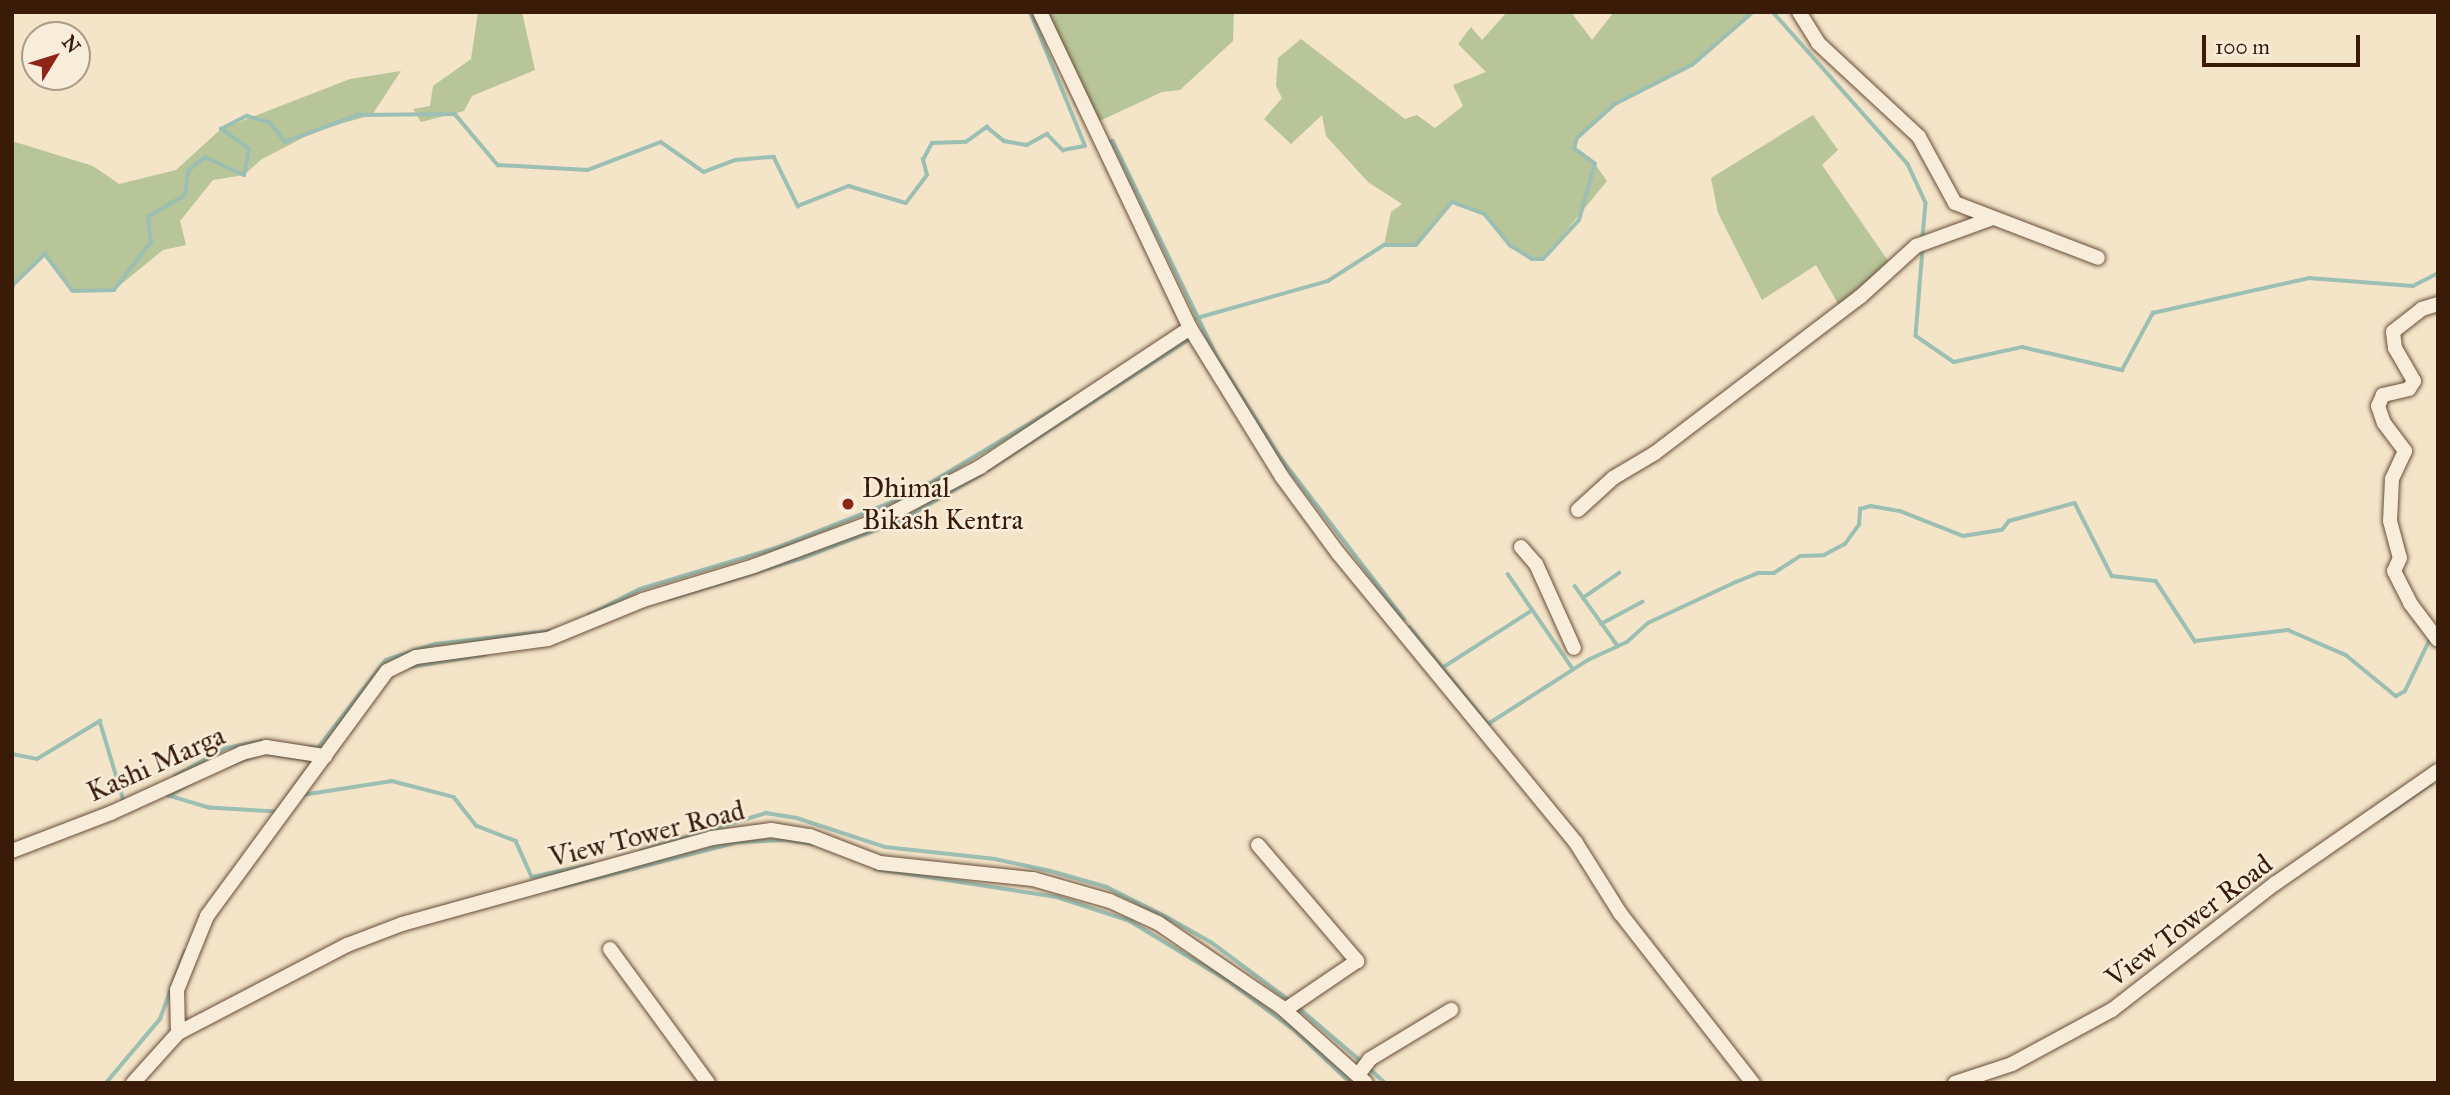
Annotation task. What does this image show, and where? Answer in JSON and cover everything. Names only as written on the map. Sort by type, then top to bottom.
[{"type":"street","points":[[1040,12],[1190,328],[1298,499],[1576,843],[1620,913],[1753,1083]]},
{"type":"street","points":[[1799,12],[1818,43],[1919,137],[1955,203],[1990,219],[2098,258]]},
{"type":"street","points":[[1578,510],[1613,478],[1655,453],[1860,297],[1916,246],[1990,219]]},
{"type":"street","points":[[2438,304],[2427,306],[2393,332],[2395,348],[2414,381],[2410,389],[2383,395],[2378,406],[2384,423],[2405,451],[2392,480],[2390,521],[2400,558],[2394,571],[2410,603],[2438,640]]},
{"type":"street","points":[[178,1032],[177,990],[207,916],[387,671],[416,657],[548,639],[643,600],[754,566],[881,519],[980,467],[1190,328]]},
{"type":"street","points":[[1521,547],[1536,564],[1574,648]]},
{"type":"street","name":"Kashi Marga","points":[[12,851],[111,813],[242,752],[266,747],[325,755]]},
{"type":"street","name":"View Tower Road","points":[[1955,1083],[2012,1064],[2112,1010],[2276,883],[2438,771]]},
{"type":"street","name":"View Tower Road","points":[[133,1083],[178,1032],[347,944],[402,923],[712,838],[771,830],[810,836],[880,863],[1033,879],[1110,901],[1158,923],[1285,1010],[1362,1079]]},
{"type":"street","points":[[1258,845],[1357,961],[1285,1010]]},
{"type":"street","points":[[610,949],[708,1083]]},
{"type":"street","points":[[1362,1079],[1370,1059],[1451,1010]]},
{"type":"green space","points":[[478,12],[522,12],[535,70],[472,96],[464,111],[421,122],[413,109],[430,106],[433,86],[471,59]]},
{"type":"green space","points":[[1040,12],[1234,12],[1233,41],[1180,90],[1162,92],[1093,124]]},
{"type":"green space","points":[[1507,12],[1571,12],[1592,40],[1614,12],[1753,12],[1692,65],[1615,104],[1577,138],[1574,149],[1595,164],[1607,181],[1543,259],[1532,259],[1510,245],[1485,214],[1452,202],[1416,245],[1384,245],[1391,212],[1402,204],[1368,182],[1326,136],[1322,115],[1291,144],[1264,119],[1282,98],[1276,86],[1278,58],[1301,39],[1405,119],[1417,115],[1435,128],[1463,106],[1453,85],[1486,72],[1458,44],[1471,27],[1482,40]]},
{"type":"green space","points":[[401,71],[372,115],[318,130],[262,159],[244,175],[213,180],[180,221],[186,245],[163,250],[114,290],[73,291],[45,255],[16,283],[12,296],[12,141],[93,166],[119,184],[176,170],[221,129],[350,79]]},
{"type":"green space","points":[[1813,115],[1838,150],[1822,165],[1893,268],[1841,309],[1816,265],[1762,300],[1718,213],[1711,178]]},
{"type":"waterway","points":[[12,286],[45,254],[73,291],[114,290],[151,242],[148,217],[185,195],[188,171],[205,157],[244,175],[249,149],[221,129],[247,116],[270,122],[285,142],[358,115],[455,114],[498,165],[588,170],[661,142],[704,172],[736,160],[774,157],[798,206],[849,186],[906,203],[927,175],[923,160],[932,143],[966,142],[987,127],[1004,141],[1027,145],[1047,134],[1063,150],[1085,146],[1030,12]]},
{"type":"waterway","points":[[1197,318],[1328,281],[1384,245],[1416,245],[1452,202],[1485,214],[1510,245],[1532,259],[1543,259],[1579,220],[1595,164],[1574,149],[1577,138],[1615,104],[1692,65],[1753,12]]},
{"type":"waterway","points":[[1773,12],[1908,164],[1926,203],[1923,238]]},
{"type":"waterway","points":[[1107,142],[1113,141],[1219,360],[1281,458],[1404,619]]},
{"type":"waterway","points":[[1923,249],[1916,336],[1954,362],[2022,347],[2122,370],[2153,313],[2309,278],[2413,286],[2438,273]]},
{"type":"waterway","points":[[988,470],[1187,341]]},
{"type":"waterway","points":[[589,615],[640,589],[779,547],[912,494],[1069,400]]},
{"type":"waterway","points":[[669,599],[803,558],[900,521],[982,474]]},
{"type":"waterway","points":[[1410,627],[1488,724],[1588,660],[1627,642],[1648,623],[1758,573],[1774,573],[1800,556],[1824,555],[1845,544],[1859,525],[1860,509],[1871,506],[1900,511],[1963,536],[2002,530],[2009,521],[2075,503],[2112,576],[2156,581],[2195,641],[2288,630],[2346,655],[2396,696],[2405,691],[2431,637]]},
{"type":"waterway","points":[[1583,598],[1619,573]]},
{"type":"waterway","points":[[1508,574],[1573,669]]},
{"type":"waterway","points":[[1575,586],[1618,646]]},
{"type":"waterway","points":[[1601,624],[1642,602]]},
{"type":"waterway","points":[[1442,668],[1531,611]]},
{"type":"waterway","points":[[310,747],[318,748],[386,660],[435,644],[550,631]]},
{"type":"waterway","points":[[410,667],[485,655]]},
{"type":"waterway","points":[[12,754],[37,759],[100,721],[124,801]]},
{"type":"waterway","points":[[175,776],[226,748],[261,741]]},
{"type":"waterway","points":[[264,753],[314,761],[277,812],[209,808],[169,796],[207,773],[264,753]]},
{"type":"waterway","points":[[302,795],[392,781],[454,797],[477,826],[516,841],[532,877],[593,864]]},
{"type":"waterway","points":[[2382,818],[2431,784]]},
{"type":"waterway","points":[[641,851],[766,813],[797,818],[885,847],[995,859],[1051,871],[1107,887],[1167,917],[1211,942],[1292,1002]]},
{"type":"waterway","points":[[554,889],[739,842],[787,840],[813,844]]},
{"type":"waterway","points":[[876,869],[1057,897],[1130,921],[1227,980],[1296,1031],[1351,1083]]},
{"type":"waterway","points":[[106,1083],[160,1019],[185,951]]},
{"type":"waterway","points":[[1298,1007],[1361,1061]]},
{"type":"waterway","points":[[1367,1066],[1385,1083]]},
{"type":"place","name":"Dhimal Bikash Kentra","points":[[848,504]]}]
